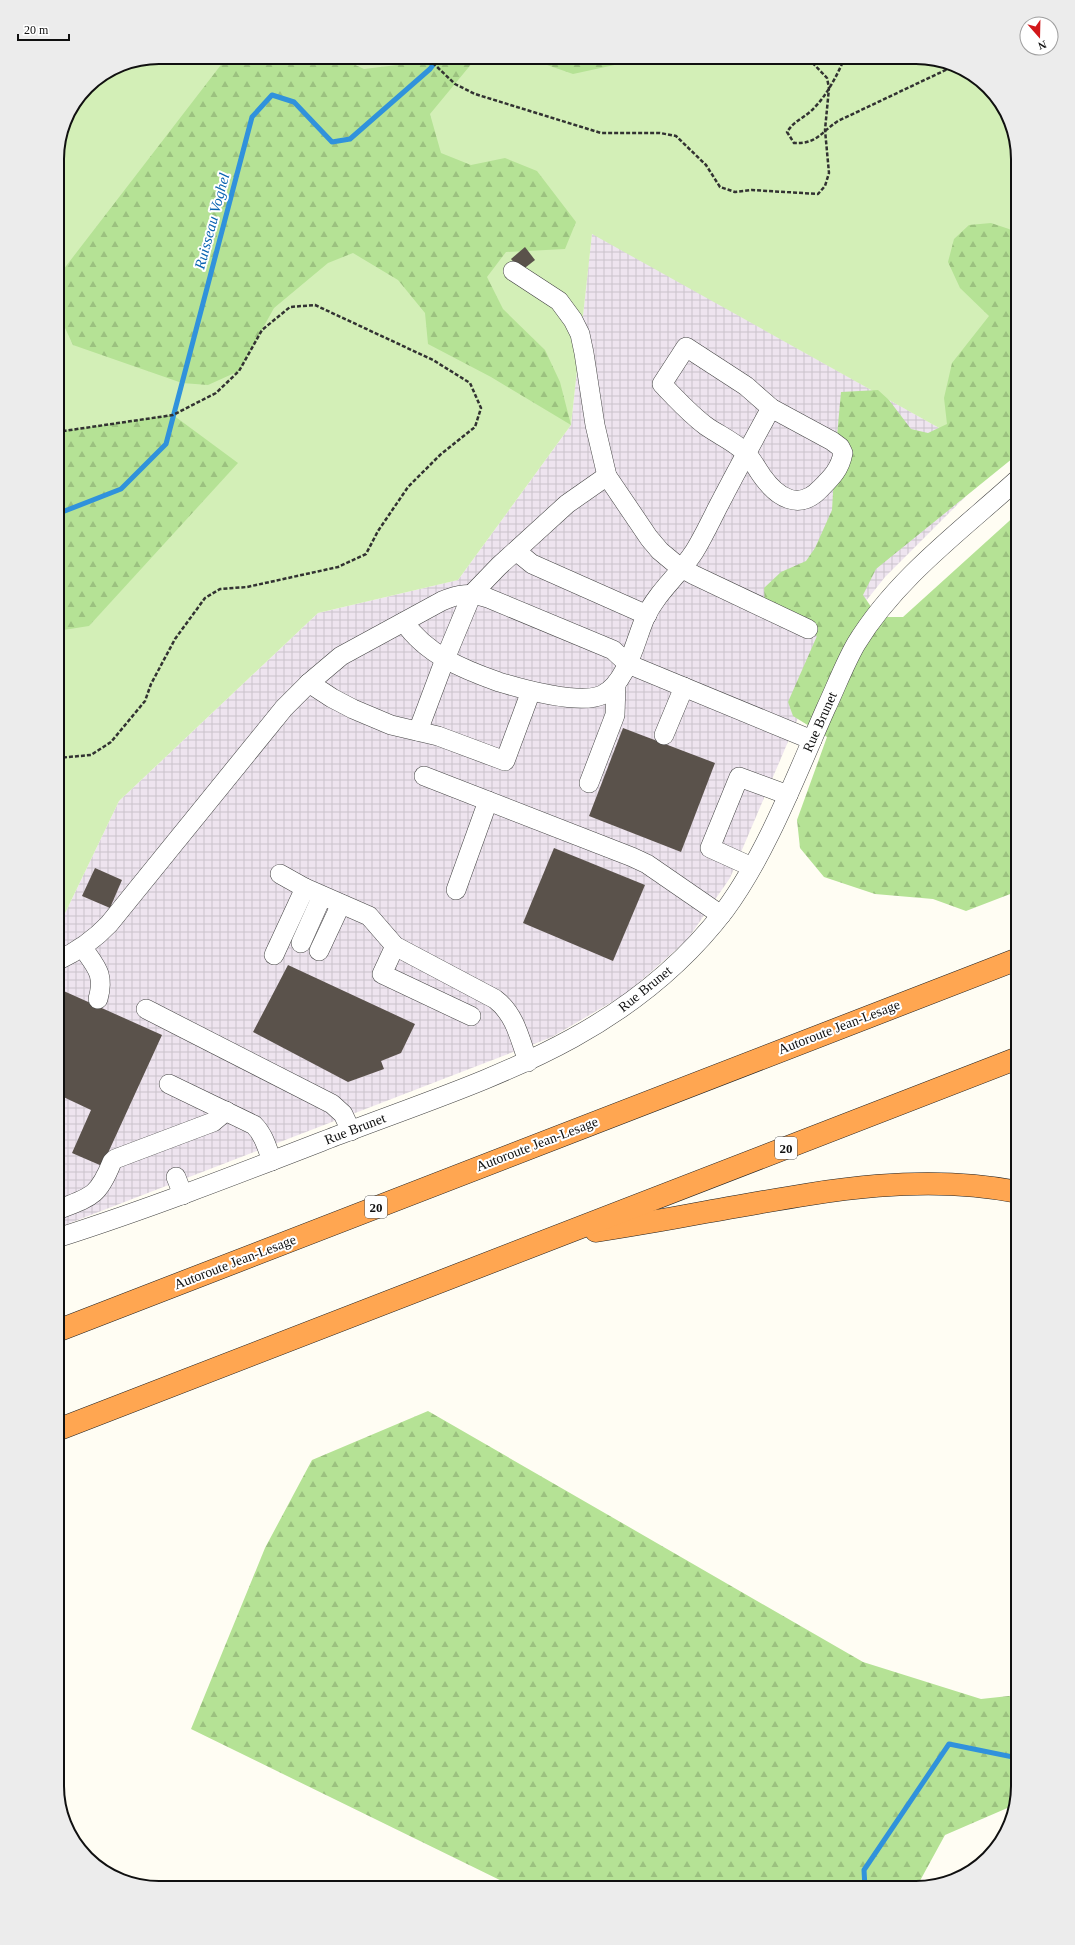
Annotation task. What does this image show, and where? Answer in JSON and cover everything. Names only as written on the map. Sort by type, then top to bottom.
[{"type":"highway","name":"Autoroute Jean-Lesage","points":[[64,1328],[1011,961]]},
{"type":"highway","name":"20","points":[[64,1427],[1011,1061]]},
{"type":"highway","points":[[554,1238],[813,1192],[863,1186],[940,1183],[976,1185],[1011,1191]]},
{"type":"street","points":[[513,271],[559,301],[573,320],[580,334],[595,425],[607,476],[660,552],[694,576],[808,629]]},
{"type":"street","points":[[686,347],[740,382],[771,408],[816,431],[840,447],[843,453],[837,472],[819,491],[810,497],[797,501],[788,500],[778,494],[746,454],[705,425],[685,408],[662,384],[686,347]]},
{"type":"street","points":[[404,622],[418,640],[431,651],[445,659],[488,678],[546,695],[601,696],[616,685],[628,664],[646,615],[663,590],[694,552],[771,408]]},
{"type":"street","points":[[418,731],[445,659],[472,594],[567,504],[607,476]]},
{"type":"street","name":"Rue Brunet","points":[[64,1236],[120,1218],[179,1186],[272,1161],[528,1062],[560,1047],[594,1027],[636,999],[682,959],[721,915],[752,867],[788,795],[853,651],[879,613],[932,556],[1011,485]]},
{"type":"street","points":[[516,551],[532,564],[646,615]]},
{"type":"street","points":[[64,958],[83,948],[96,938],[109,924],[284,708],[309,683],[341,656],[455,596],[472,594],[488,598],[613,650],[628,664],[812,740]]},
{"type":"street","points":[[309,683],[353,709],[391,725],[438,736],[505,761],[531,691]]},
{"type":"street","points":[[590,783],[615,715],[616,685]]},
{"type":"street","points":[[664,735],[684,687]]},
{"type":"street","points":[[424,776],[632,857],[657,870],[721,915]]},
{"type":"street","points":[[752,867],[710,848],[739,777],[788,795]]},
{"type":"street","points":[[456,890],[488,801]]},
{"type":"street","points":[[280,874],[305,888],[369,916],[395,946],[495,999],[507,1009],[513,1019],[528,1062]]},
{"type":"street","points":[[274,955],[305,888]]},
{"type":"street","points":[[301,942],[322,896]]},
{"type":"street","points":[[319,951],[341,904]]},
{"type":"street","points":[[395,946],[382,974],[462,1012],[466,983]]},
{"type":"street","points":[[83,948],[100,975],[102,987],[98,999]]},
{"type":"street","points":[[146,1009],[332,1104],[343,1114],[351,1131]]},
{"type":"street","points":[[169,1084],[254,1125],[260,1131],[272,1161]]},
{"type":"street","points":[[64,1208],[94,1194],[101,1186],[112,1162],[115,1159],[213,1122],[222,1117],[226,1111]]},
{"type":"path","points":[[434,64],[455,84],[475,94],[601,133],[660,133],[676,136],[706,165],[720,187],[735,192],[752,190],[818,194],[825,186],[830,173],[825,130],[829,88],[827,78],[814,64]]},
{"type":"path","points":[[841,64],[829,88],[811,110],[793,123],[788,132],[794,143],[805,143],[816,139],[825,130],[838,121],[947,69]]},
{"type":"path","points":[[64,431],[173,416],[216,393],[238,371],[262,330],[290,307],[315,305],[433,360],[470,383],[481,408],[475,426],[440,455],[408,487],[378,531],[366,554],[338,567],[247,587],[220,589],[205,598],[175,639],[151,684],[145,701],[111,742],[91,755],[64,757]]},
{"type":"shaded area","points":[[592,233],[1000,462],[885,577],[827,650],[730,878],[687,940],[627,993],[552,1037],[64,1225],[64,915],[119,801],[318,613],[458,580],[571,425]]},
{"type":"green space","points":[[153,64],[922,64],[947,69],[958,74],[974,84],[991,101],[1004,122],[1008,134],[1011,159],[1011,455],[1000,462],[592,234],[571,425],[458,580],[318,613],[119,801],[64,915],[64,153],[67,134],[71,122],[84,101],[96,88],[106,80],[122,71],[134,67]]},
{"type":"green space","points":[[222,64],[353,64],[364,69],[402,64],[471,64],[430,114],[441,153],[471,165],[505,158],[537,171],[576,222],[565,249],[506,252],[487,277],[503,309],[545,350],[560,382],[571,425],[491,377],[428,344],[425,313],[398,280],[353,253],[328,263],[274,308],[239,371],[208,385],[182,383],[73,345],[64,326],[64,269]]},
{"type":"green space","points":[[544,64],[619,64],[573,74]]},
{"type":"green space","points":[[991,223],[1011,230],[1011,460],[876,569],[863,595],[878,617],[903,617],[1011,519],[1011,894],[966,911],[933,899],[875,894],[824,877],[800,848],[797,820],[827,737],[793,716],[788,702],[817,636],[765,605],[764,588],[781,572],[806,561],[815,548],[832,510],[841,392],[878,390],[889,400],[911,429],[928,433],[947,424],[944,398],[952,363],[989,316],[960,288],[948,262],[954,239],[969,225]]},
{"type":"green space","points":[[173,415],[238,463],[89,626],[64,630],[64,431]]},
{"type":"green space","points":[[428,1411],[863,1662],[981,1699],[1011,1696],[1011,1786],[1009,1807],[945,1835],[920,1881],[502,1881],[191,1729],[265,1548],[312,1460]]},
{"type":"building","points":[[525,247],[535,260],[521,271],[511,259]]},
{"type":"building","points":[[623,728],[715,763],[681,852],[589,816]]},
{"type":"building","points":[[554,848],[645,885],[613,961],[523,923]]},
{"type":"building","points":[[95,868],[122,880],[110,908],[82,896]]},
{"type":"building","points":[[288,965],[415,1024],[401,1053],[381,1061],[384,1069],[348,1082],[253,1032]]},
{"type":"building","points":[[64,991],[162,1035],[102,1166],[72,1153],[91,1110],[64,1097]]},
{"type":"waterway","name":"Ruisseau Voghel","points":[[64,511],[121,489],[166,444],[252,117],[272,95],[294,102],[332,142],[350,139],[430,69],[434,64]]},
{"type":"waterway","points":[[865,1881],[864,1870],[949,1744],[1011,1757]]}]
